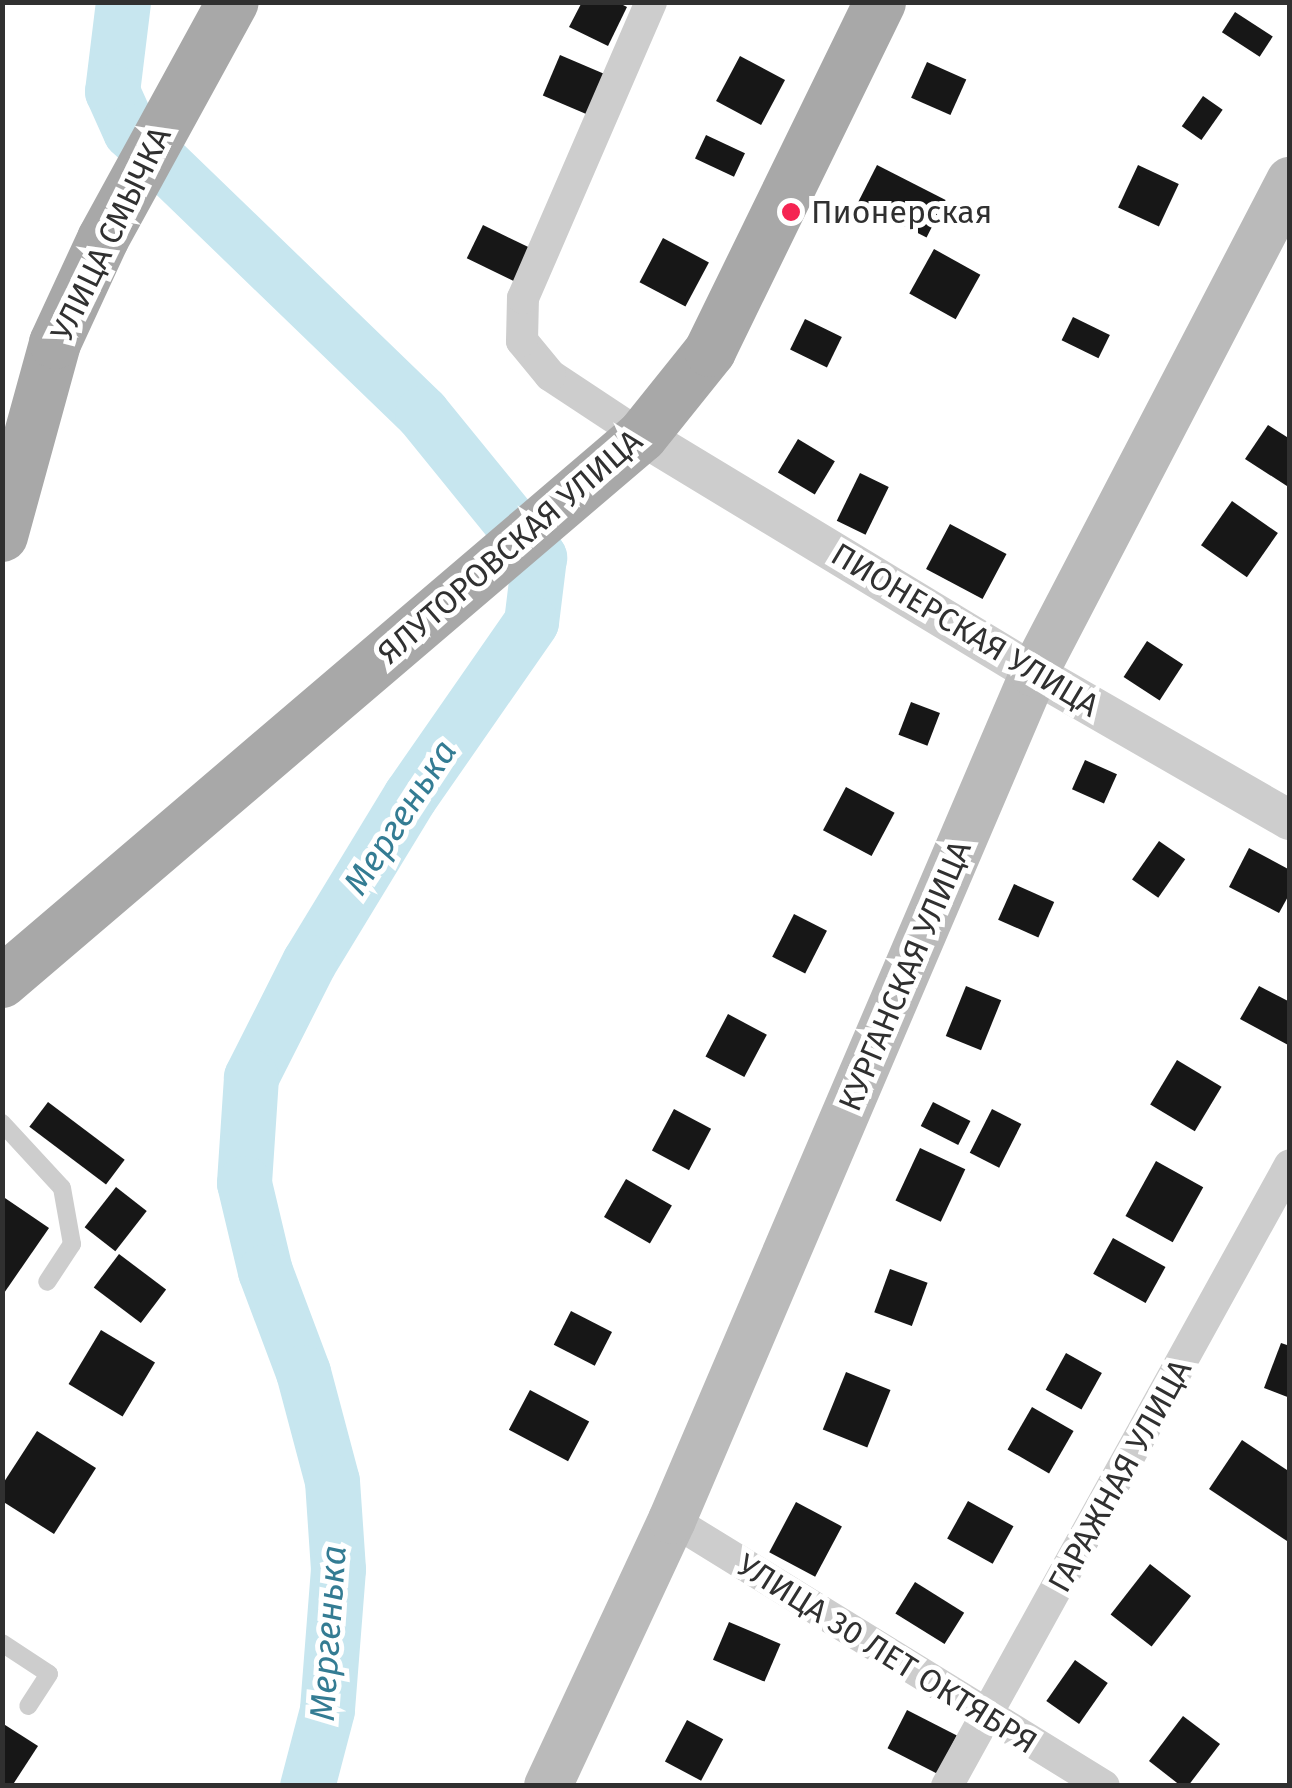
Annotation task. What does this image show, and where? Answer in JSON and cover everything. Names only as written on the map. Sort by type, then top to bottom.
[{"type":"main road","name":"УЛИЦА СМЫЧКА","points":[[2,536],[54,343],[102,239],[233,2]]},
{"type":"main road","name":"ЯЛУТОРОВСКАЯ УЛИЦА","points":[[2,982],[625,450],[710,351],[880,2]]},
{"type":"main road","name":"КУРГАНСКАЯ УЛИЦА","points":[[548,1786],[672,1520],[1034,673],[1290,181]]},
{"type":"main road","points":[[2,933],[55,937]]},
{"type":"street","points":[[625,450],[550,375],[522,341],[523,298],[651,2]]},
{"type":"street","name":"ПИОНЕРСКАЯ УЛИЦА","points":[[625,450],[1034,673],[1290,820]]},
{"type":"street","name":"ГАРАЖНАЯ УЛИЦА","points":[[947,1786],[1290,1165]]},
{"type":"street","name":"УЛИЦА 30 ЛЕТ ОКТЯБРЯ","points":[[672,1520],[987,1718],[1104,1786]]},
{"type":"lane","points":[[2,1123],[62,1188],[72,1244],[47,1282]]},
{"type":"lane","points":[[2,1643],[49,1674],[28,1706]]},
{"type":"building","points":[[582,2],[617,2],[627,7],[608,46],[569,27]]},
{"type":"building","points":[[1235,12],[1273,37],[1260,57],[1222,32]]},
{"type":"building","points":[[560,55],[605,74],[588,115],[543,96]]},
{"type":"building","points":[[740,56],[785,80],[761,125],[716,101]]},
{"type":"building","points":[[927,62],[966,79],[950,115],[911,98]]},
{"type":"building","points":[[1203,96],[1223,110],[1201,140],[1182,126]]},
{"type":"building","points":[[706,135],[745,153],[734,177],[695,159]]},
{"type":"building","points":[[877,165],[946,200],[927,237],[858,202]]},
{"type":"building","points":[[1138,165],[1179,184],[1159,227],[1118,208]]},
{"type":"building","points":[[483,225],[532,249],[516,282],[467,258]]},
{"type":"building","points":[[663,238],[709,262],[685,307],[640,282]]},
{"type":"building","points":[[934,249],[980,275],[956,319],[909,294]]},
{"type":"building","points":[[1073,317],[1110,335],[1098,358],[1062,340]]},
{"type":"building","points":[[805,319],[842,337],[827,368],[790,350]]},
{"type":"building","points":[[1268,425],[1290,439],[1290,488],[1245,459]]},
{"type":"building","points":[[798,439],[835,461],[815,495],[778,472]]},
{"type":"building","points":[[860,473],[889,487],[866,535],[837,521]]},
{"type":"building","points":[[1232,501],[1278,533],[1247,577],[1201,545]]},
{"type":"building","points":[[950,524],[1007,554],[983,599],[926,569]]},
{"type":"building","points":[[1147,641],[1183,664],[1160,700],[1124,677]]},
{"type":"building","points":[[911,702],[940,713],[927,746],[898,735]]},
{"type":"building","points":[[1085,760],[1117,774],[1104,803],[1072,789]]},
{"type":"building","points":[[846,787],[895,813],[872,856],[823,830]]},
{"type":"building","points":[[1159,841],[1185,859],[1158,898],[1132,880]]},
{"type":"building","points":[[1249,848],[1290,870],[1290,893],[1279,913],[1229,887]]},
{"type":"building","points":[[1014,884],[1054,902],[1038,938],[998,920]]},
{"type":"building","points":[[794,914],[827,931],[805,974],[772,957]]},
{"type":"building","points":[[966,986],[1001,1000],[981,1050],[946,1036]]},
{"type":"building","points":[[1259,986],[1290,1002],[1290,1046],[1240,1019]]},
{"type":"building","points":[[728,1014],[767,1035],[744,1077],[705,1056]]},
{"type":"building","points":[[1177,1060],[1222,1087],[1195,1131],[1150,1105]]},
{"type":"building","points":[[48,1102],[125,1160],[106,1185],[29,1127]]},
{"type":"building","points":[[933,1102],[970,1121],[958,1145],[921,1126]]},
{"type":"building","points":[[674,1109],[711,1129],[689,1170],[652,1150]]},
{"type":"building","points":[[992,1109],[1021,1124],[999,1168],[970,1153]]},
{"type":"building","points":[[920,1148],[965,1169],[941,1222],[895,1201]]},
{"type":"building","points":[[1156,1161],[1203,1187],[1173,1242],[1125,1216]]},
{"type":"building","points":[[626,1179],[672,1206],[650,1244],[604,1217]]},
{"type":"building","points":[[116,1187],[147,1211],[115,1251],[85,1227]]},
{"type":"building","points":[[2,1196],[49,1228],[2,1296]]},
{"type":"building","points":[[1113,1238],[1165,1267],[1146,1303],[1093,1274]]},
{"type":"building","points":[[119,1254],[166,1290],[141,1323],[94,1288]]},
{"type":"building","points":[[890,1269],[928,1283],[912,1326],[874,1312]]},
{"type":"building","points":[[571,1311],[612,1332],[595,1366],[554,1345]]},
{"type":"building","points":[[101,1330],[155,1362],[123,1416],[69,1384]]},
{"type":"building","points":[[1281,1343],[1290,1346],[1290,1398],[1264,1388]]},
{"type":"building","points":[[1066,1353],[1102,1373],[1081,1410],[1046,1390]]},
{"type":"building","points":[[846,1372],[891,1390],[867,1447],[823,1429]]},
{"type":"building","points":[[530,1390],[589,1421],[568,1461],[509,1430]]},
{"type":"building","points":[[1032,1407],[1074,1431],[1049,1473],[1008,1449]]},
{"type":"building","points":[[37,1431],[96,1468],[54,1534],[2,1501],[2,1485]]},
{"type":"building","points":[[1242,1440],[1290,1472],[1290,1543],[1209,1489]]},
{"type":"building","points":[[968,1501],[1013,1526],[993,1564],[947,1539]]},
{"type":"building","points":[[796,1502],[842,1526],[815,1577],[769,1552]]},
{"type":"building","points":[[1150,1564],[1191,1596],[1152,1646],[1111,1614]]},
{"type":"building","points":[[915,1582],[964,1613],[945,1644],[895,1613]]},
{"type":"building","points":[[729,1622],[781,1644],[765,1682],[713,1660]]},
{"type":"building","points":[[1075,1660],[1108,1683],[1079,1724],[1046,1701]]},
{"type":"building","points":[[907,1710],[957,1735],[937,1774],[887,1748]]},
{"type":"building","points":[[1183,1716],[1220,1744],[1188,1786],[1181,1786],[1149,1761]]},
{"type":"building","points":[[687,1720],[723,1739],[701,1781],[665,1761]]},
{"type":"building","points":[[2,1723],[38,1746],[12,1786],[2,1786]]},
{"type":"waterway","name":"Мергенька","points":[[123,2],[112,91],[130,131],[422,413],[539,557],[531,622],[410,796],[309,962],[251,1077],[244,1183],[265,1271],[303,1372],[332,1481],[338,1569],[327,1710],[307,1786]]},
{"type":"place","name":"Пионерская","points":[[791,212]]}]
